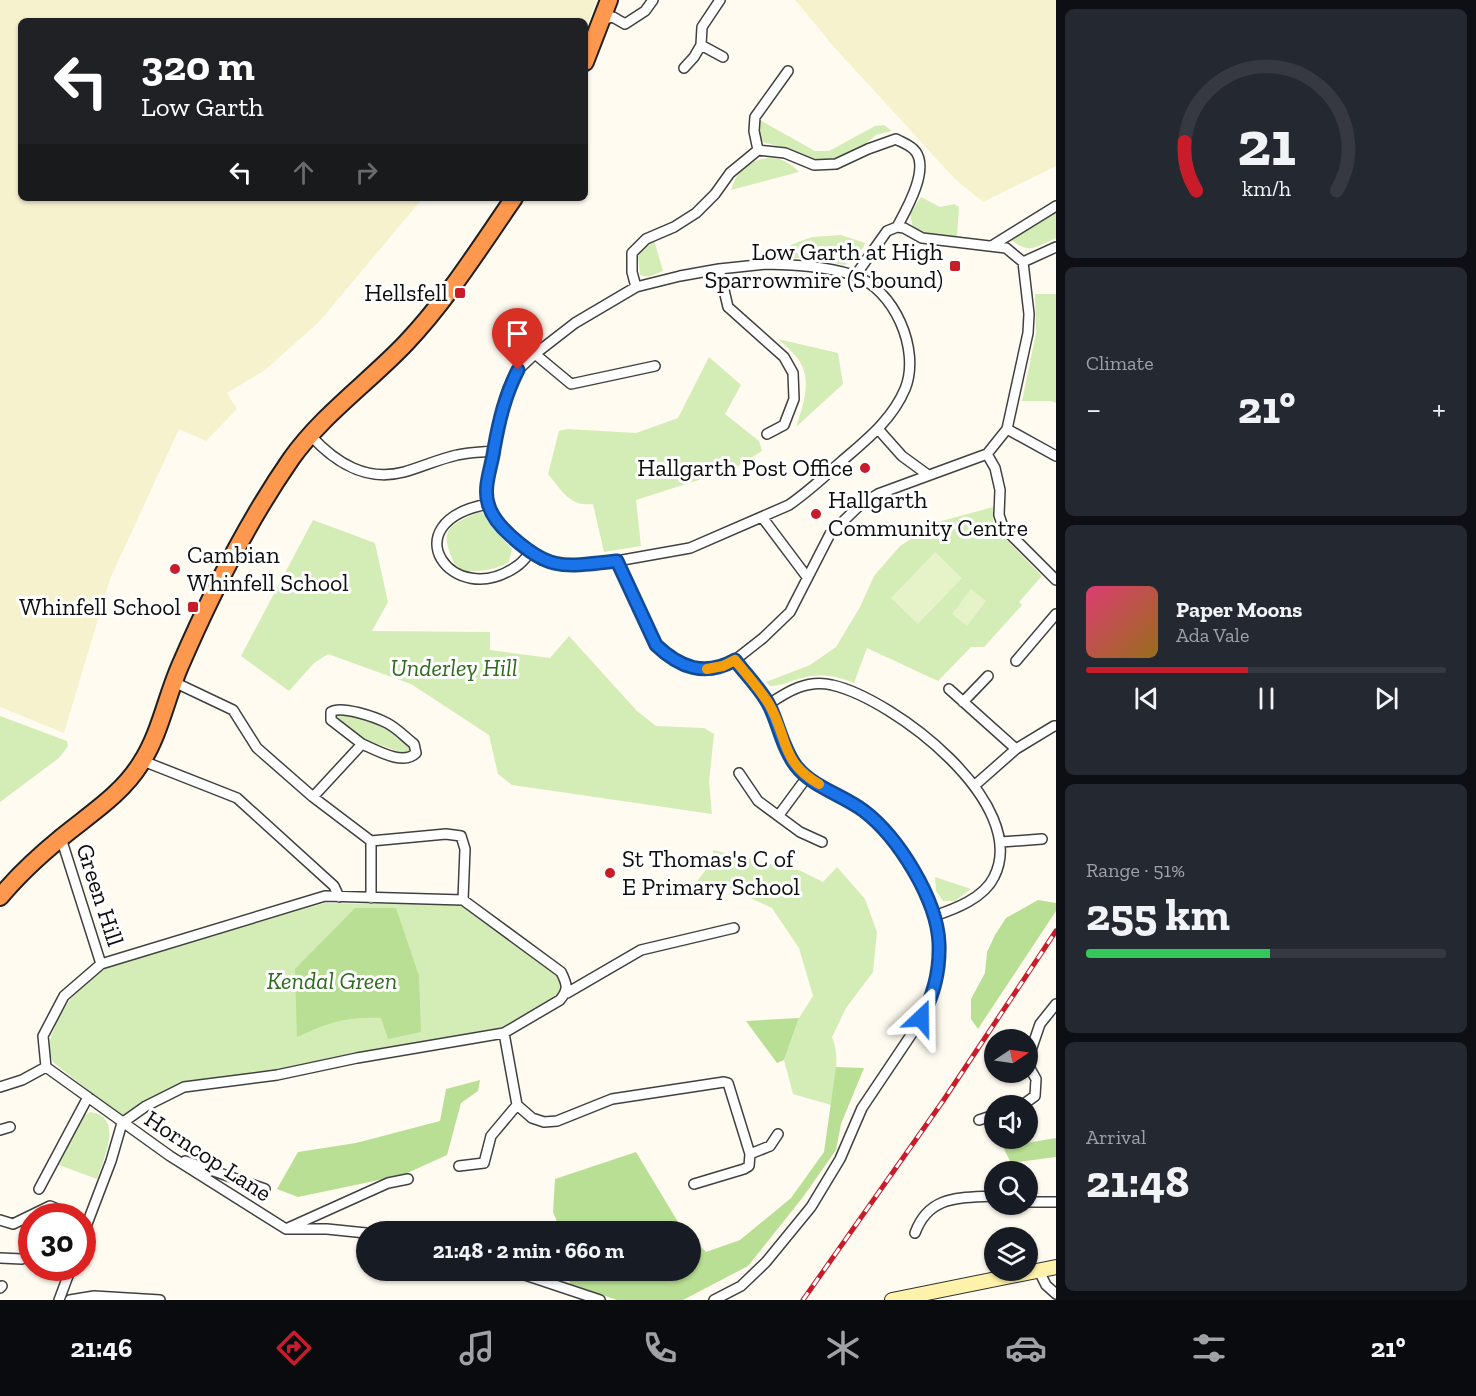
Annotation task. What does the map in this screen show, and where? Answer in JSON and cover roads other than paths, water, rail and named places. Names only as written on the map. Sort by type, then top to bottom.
[{"type":"highway","points":[[588,54],[606,8]]},
{"type":"highway","points":[[0,897],[23,871],[61,837],[114,796],[132,776],[143,761],[213,592],[247,528],[293,456],[310,436],[414,334],[453,286],[512,201]]},
{"type":"street","points":[[606,8],[613,17],[625,24],[645,11],[653,0]]},
{"type":"street","points":[[684,68],[701,45],[702,27],[720,0]]},
{"type":"street","points":[[701,45],[723,57]]},
{"type":"street","points":[[758,150],[754,131],[755,117],[788,71]]},
{"type":"street","points":[[636,287],[632,272],[632,253],[646,238],[674,227],[696,213],[715,194],[730,173],[758,150],[784,153],[814,165],[836,164],[896,139],[909,145],[917,153],[920,167],[911,198],[897,227]]},
{"type":"street","points":[[993,245],[1056,206]]},
{"type":"street","points":[[617,561],[649,632],[656,645],[666,655],[683,665],[696,669],[723,666],[735,660],[763,638],[790,612],[830,534],[860,505],[878,494],[987,454],[1007,429],[1028,333],[1029,314],[1023,262],[1006,248],[922,238],[904,228],[897,227],[887,231],[855,276]]},
{"type":"street","points":[[1023,262],[1056,247]]},
{"type":"street","points":[[767,264],[811,266],[855,276],[873,288],[890,304],[901,324],[909,345],[910,367],[905,390],[895,408],[878,429],[789,505],[690,548],[617,561],[566,566],[542,560],[530,553],[501,527],[488,504],[486,493],[497,432],[508,389],[518,370],[535,354],[575,323],[636,287],[719,269],[767,264]]},
{"type":"street","points":[[719,269],[728,308],[784,357],[792,373],[794,399],[784,425],[767,434]]},
{"type":"street","points":[[535,354],[571,384],[655,366]]},
{"type":"street","points":[[878,429],[902,456],[928,475]]},
{"type":"street","points":[[1007,429],[1056,456]]},
{"type":"street","points":[[310,436],[322,448],[350,467],[363,473],[376,475],[402,472],[459,454],[494,451]]},
{"type":"street","points":[[987,454],[995,468],[1000,490],[999,515],[1003,527],[1056,580]]},
{"type":"street","points":[[488,504],[471,507],[446,521],[436,545],[439,557],[446,566],[460,577],[494,577],[517,566],[530,553]]},
{"type":"street","points":[[762,517],[807,577]]},
{"type":"street","points":[[1016,661],[1056,614]]},
{"type":"street","points":[[714,1300],[741,1286],[766,1262],[811,1207],[840,1159],[862,1108],[928,1006],[938,967],[939,941],[934,916],[917,876],[892,838],[864,812],[807,777],[796,766],[787,752],[769,704],[735,660]]},
{"type":"street","points":[[963,702],[988,676]]},
{"type":"street","points":[[174,682],[233,710],[257,748],[313,797],[371,841],[446,834],[461,836],[465,849],[463,900]]},
{"type":"street","points":[[769,704],[788,690],[808,684],[831,684],[875,701],[907,722],[935,746],[974,786],[994,820],[1001,842],[994,879],[978,895],[956,908],[934,916]]},
{"type":"street","points":[[949,689],[1016,749]]},
{"type":"street","points":[[336,709],[346,710],[387,723],[414,744],[416,753],[412,757],[400,758],[362,744],[331,720],[331,712],[336,709]]},
{"type":"street","points":[[974,786],[1016,749],[1056,726]]},
{"type":"street","points":[[313,797],[362,744]]},
{"type":"street","points":[[143,761],[237,798],[334,886],[339,897]]},
{"type":"street","points":[[739,773],[758,801],[800,832],[822,842]]},
{"type":"street","points":[[779,815],[807,777]]},
{"type":"street","name":"Green Hill","points":[[61,837],[101,964]]},
{"type":"street","points":[[1001,842],[1042,839]]},
{"type":"street","points":[[371,841],[371,898]]},
{"type":"street","points":[[0,1087],[22,1080],[46,1067],[43,1036],[64,996],[101,964],[325,896],[463,900],[561,972],[567,984],[567,993]]},
{"type":"street","points":[[92,1203],[111,1161],[122,1123],[146,1106],[184,1087],[278,1075],[357,1058],[504,1033],[640,950],[734,928]]},
{"type":"street","points":[[1038,1030],[1056,1004]]},
{"type":"street","points":[[504,1033],[517,1106],[532,1118],[544,1122],[557,1121],[612,1099],[728,1083],[750,1154],[749,1166],[694,1184]]},
{"type":"street","name":"Horncop Lane","points":[[46,1067],[170,1156],[286,1229],[356,1232]]},
{"type":"street","points":[[39,1190],[88,1097]]},
{"type":"street","points":[[459,1166],[484,1163],[491,1137],[517,1106]]},
{"type":"street","points":[[980,1119],[984,1118]]},
{"type":"street","points":[[0,1130],[10,1127]]},
{"type":"street","points":[[750,1154],[770,1146],[778,1134]]},
{"type":"street","points":[[170,1156],[265,1189]]},
{"type":"street","points":[[286,1229],[388,1183],[408,1179]]},
{"type":"street","points":[[915,1233],[920,1219],[935,1203],[984,1196]]},
{"type":"street","points":[[1038,1202],[1056,1202]]},
{"type":"street","points":[[0,1220],[13,1224],[18,1222]]},
{"type":"street","points":[[0,1258],[18,1259]]},
{"type":"street","points":[[892,1300],[1056,1267]]},
{"type":"street","points":[[1039,1271],[1046,1284],[1056,1294]]},
{"type":"street","points":[[59,1300],[66,1281]]},
{"type":"street","points":[[543,1281],[600,1300]]},
{"type":"street","points":[[70,1300],[94,1296],[160,1300]]},
{"type":"railway","points":[[803,1300],[943,1101],[1056,931]]},
{"type":"place","name":"Low Garth at High Sparrowmire (S bound)","points":[[955,266]]},
{"type":"place","name":"Hellsfell","points":[[460,293]]},
{"type":"place","name":"Hallgarth Post Office","points":[[865,468]]},
{"type":"place","name":"Hallgarth Community Centre","points":[[816,514]]},
{"type":"place","name":"Cambian Whinfell School","points":[[175,569]]},
{"type":"place","name":"Whinfell School","points":[[193,607]]},
{"type":"place","name":"St Thomas's C of E Primary School","points":[[610,873]]},
{"type":"park label","name":"Underley Hill","points":[[454,668]]},
{"type":"park label","name":"Kendal Green","points":[[332,981]]}]
